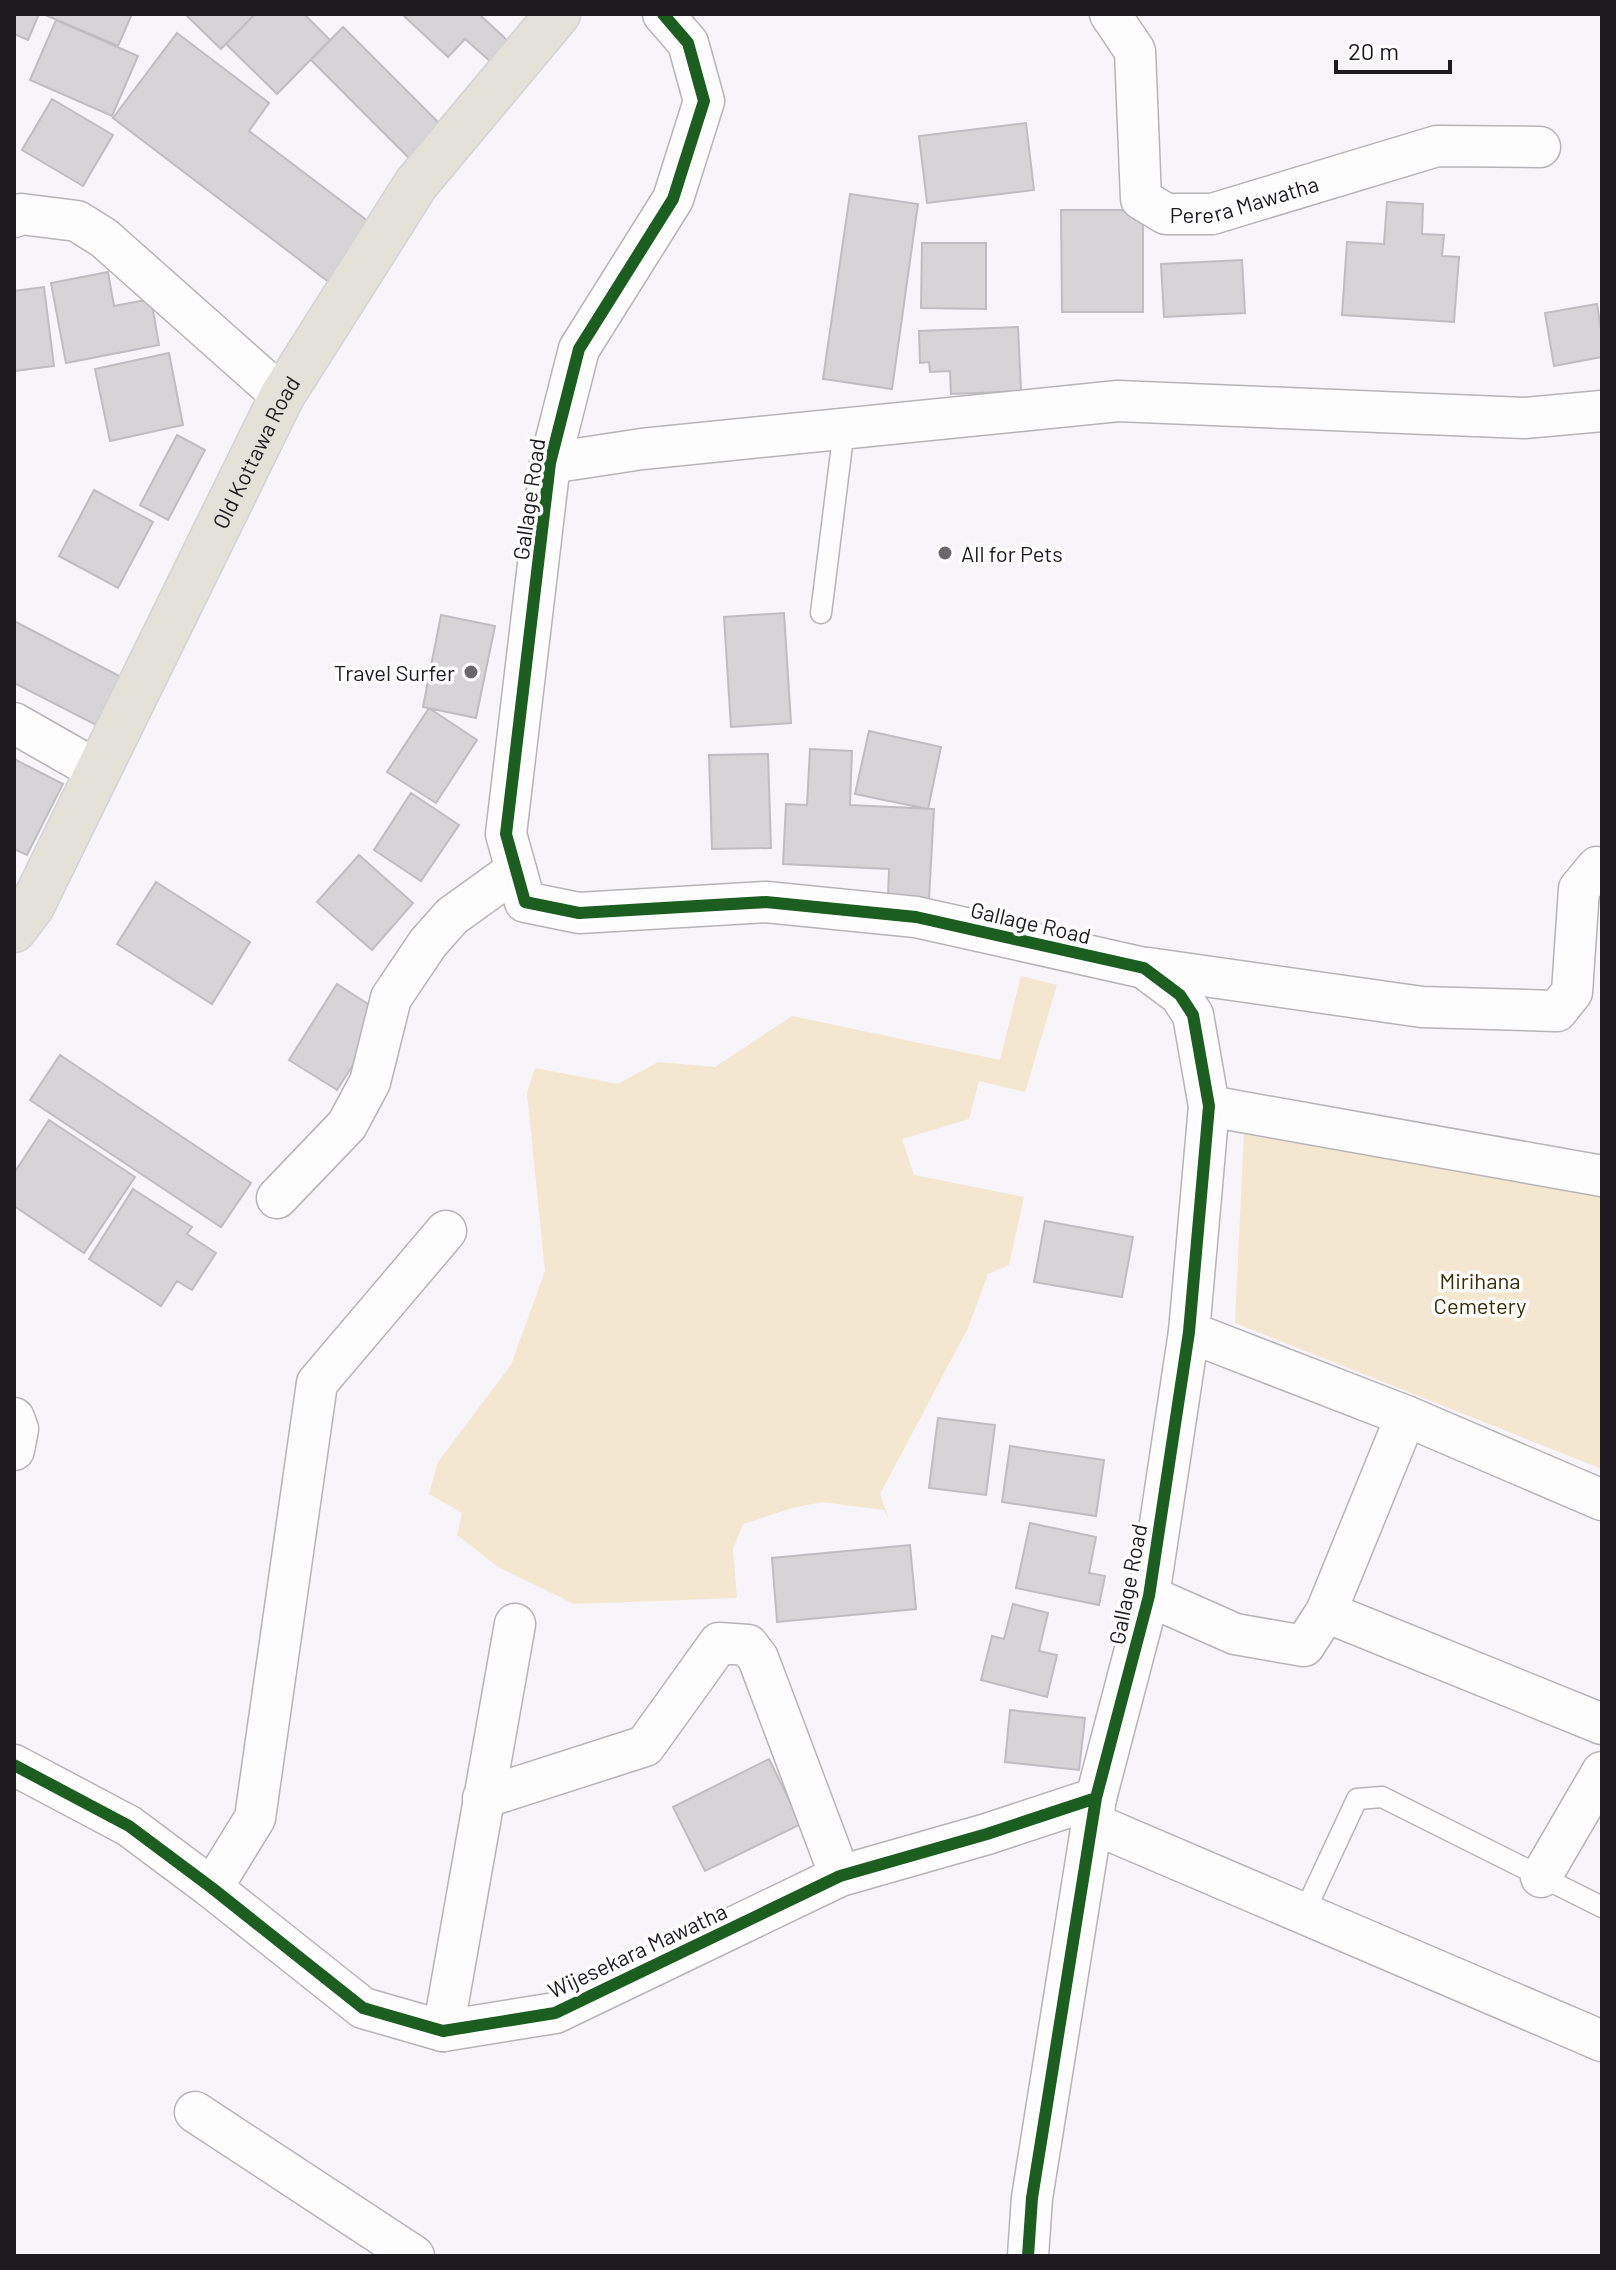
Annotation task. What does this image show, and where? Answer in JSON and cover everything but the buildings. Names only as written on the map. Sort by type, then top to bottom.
[{"type":"main road","name":"Old Kottawa Road","points":[[14,930],[32,906],[282,396],[416,184],[558,14]]},
{"type":"street","name":"Gallage Road","points":[[663,14],[688,43],[704,101],[673,199],[579,349],[550,463],[506,834],[525,902],[579,913],[766,902],[916,917],[1144,968],[1180,995],[1193,1015],[1209,1106],[1189,1332],[1149,1596],[1094,1811],[1032,2198],[1028,2256]]},
{"type":"street","name":"Perera Mawatha","points":[[1110,14],[1135,51],[1141,199],[1166,214],[1212,214],[1437,146],[1540,147]]},
{"type":"street","points":[[14,217],[21,214],[77,221],[104,238],[282,396]]},
{"type":"street","points":[[550,463],[642,449],[1118,401],[1524,418],[1602,411]]},
{"type":"street","points":[[14,723],[98,771]]},
{"type":"street","points":[[1144,968],[1422,1007],[1557,1011],[1572,992],[1579,889],[1597,867],[1602,868]]},
{"type":"street","points":[[277,1198],[347,1125],[370,1082],[391,998],[428,943],[452,916],[516,870]]},
{"type":"street","points":[[1209,1106],[1602,1176]]},
{"type":"street","points":[[212,1888],[255,1818],[317,1383],[446,1231]]},
{"type":"street","points":[[1189,1332],[1406,1416],[1602,1500]]},
{"type":"street","points":[[1149,1596],[1235,1634],[1304,1646],[1326,1612],[1406,1416]]},
{"type":"street","points":[[14,1418],[18,1429],[14,1450]]},
{"type":"street","points":[[1326,1612],[1602,1724]]},
{"type":"street","points":[[443,2031],[515,1624]]},
{"type":"street","points":[[483,1798],[645,1746],[719,1643],[748,1645],[758,1658],[840,1876]]},
{"type":"street","name":"Wijesekara Mawatha","points":[[14,1765],[129,1826],[363,2008],[443,2031],[555,2013],[840,1876],[987,1834],[1094,1811]]},
{"type":"street","points":[[1541,1877],[1602,1772]]},
{"type":"street","points":[[1094,1811],[1303,1915],[1602,2041]]},
{"type":"street","points":[[195,2112],[414,2256]]},
{"type":"lane","points":[[821,613],[844,429]]},
{"type":"lane","points":[[1303,1915],[1357,1799],[1382,1797],[1602,1907]]},
{"type":"green space","points":[[1021,976],[1057,985],[1025,1092],[979,1081],[969,1119],[902,1139],[914,1175],[1024,1197],[1009,1265],[988,1274],[968,1328],[880,1494],[889,1520],[884,1510],[822,1502],[792,1508],[743,1524],[733,1549],[737,1598],[574,1604],[498,1567],[457,1535],[462,1513],[429,1494],[438,1462],[511,1365],[545,1271],[527,1093],[535,1068],[618,1084],[658,1062],[715,1067],[792,1016],[1000,1060]]},
{"type":"green space","name":"Mirihana Cemetery","points":[[1244,1132],[1602,1194],[1602,1469],[1235,1323]]},
{"type":"cycle path","points":[[663,14],[688,43],[704,101],[673,199],[579,349],[550,463],[506,834],[525,902],[579,913],[766,902],[916,917],[1144,968],[1180,995],[1193,1015],[1209,1106],[1189,1332],[1149,1596],[1096,1798],[1032,2198],[1028,2256]]},
{"type":"cycle path","points":[[14,1765],[129,1826],[363,2008],[443,2031],[555,2013],[840,1876],[987,1834],[1096,1798]]},
{"type":"place","name":"All for Pets","points":[[945,553]]},
{"type":"place","name":"Travel Surfer","points":[[471,672]]}]
